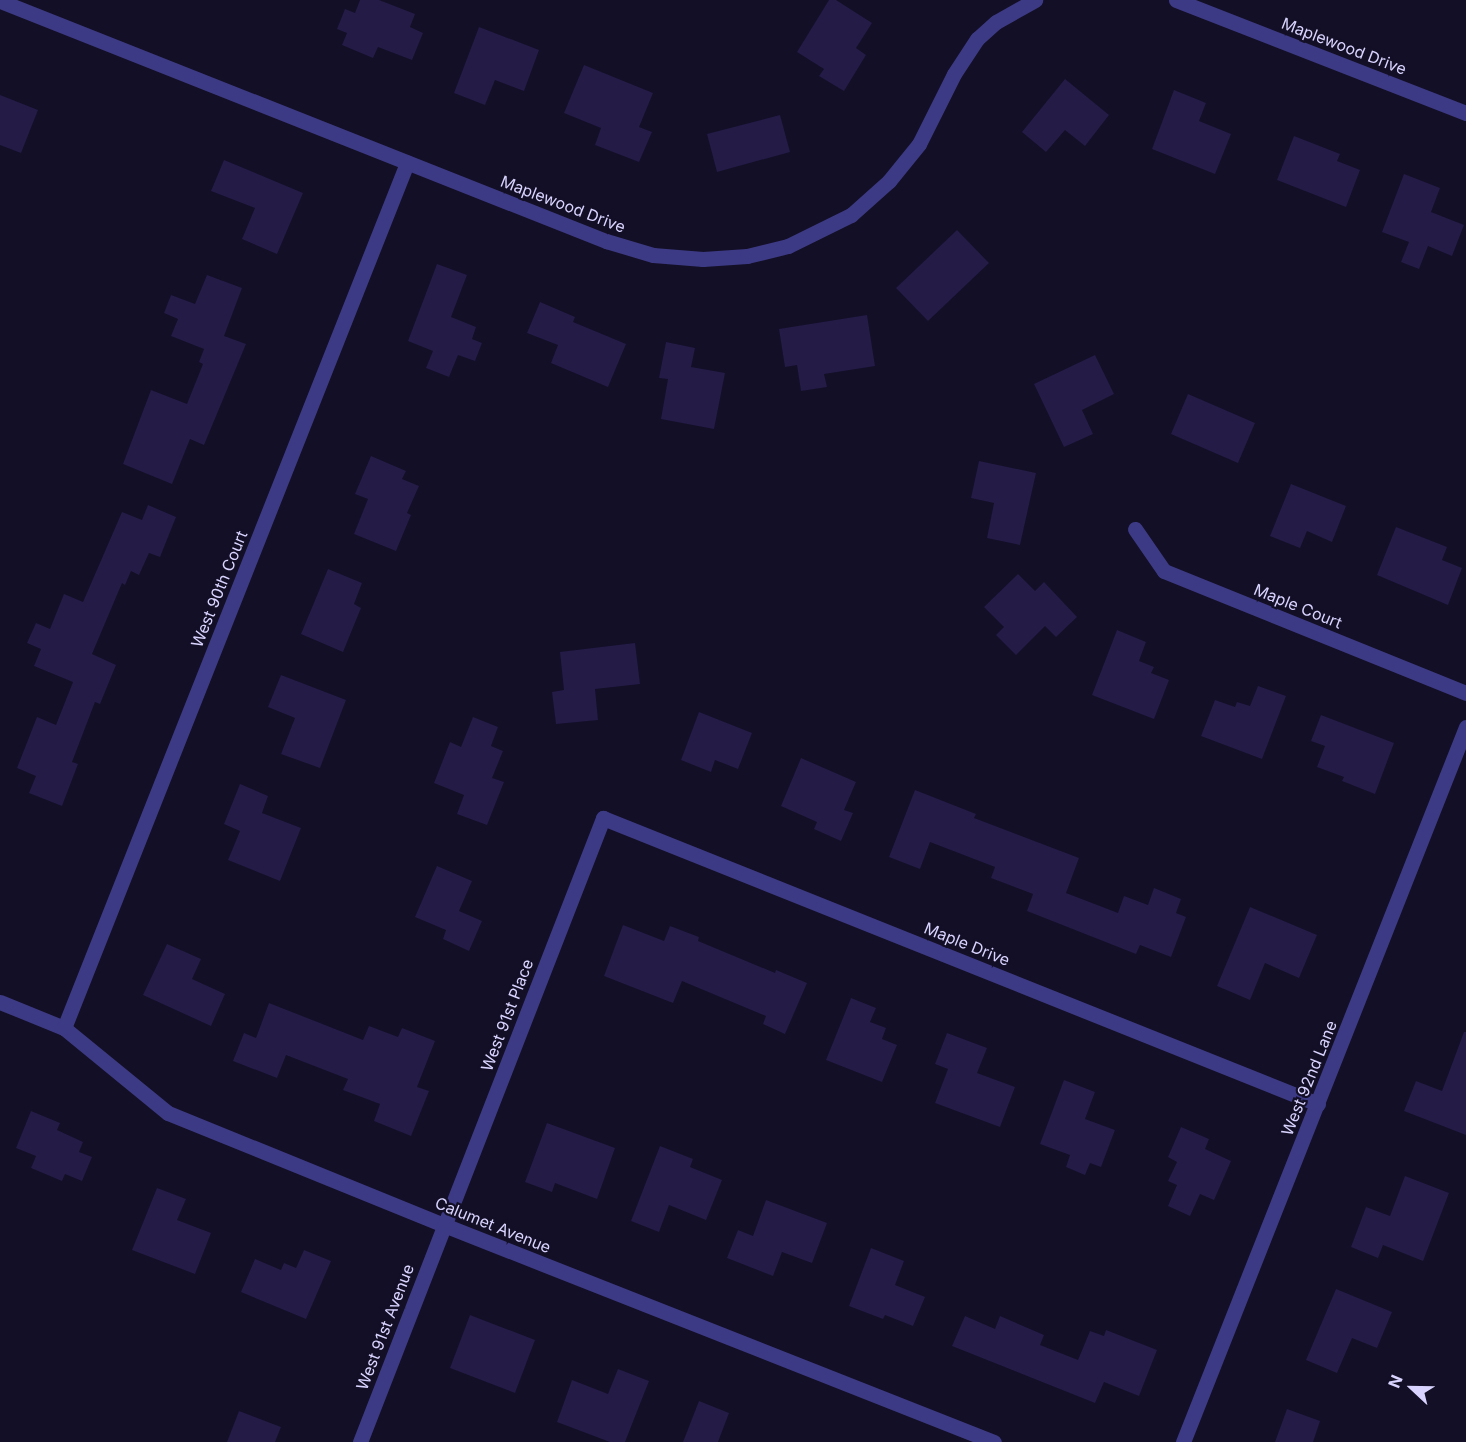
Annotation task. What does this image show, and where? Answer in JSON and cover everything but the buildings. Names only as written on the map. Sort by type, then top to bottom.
[{"type":"street","name":"Maplewood Drive","points":[[0,1],[606,241],[653,255],[703,259],[767,252],[788,246],[832,226],[872,198],[904,165],[919,144],[954,74],[977,39],[996,22],[1035,0]]},
{"type":"street","name":"Maplewood Drive","points":[[1176,0],[1466,113]]},
{"type":"street","name":"West 90th Court","points":[[64,1028],[407,163]]},
{"type":"street","name":"Maple Court","points":[[1136,529],[1164,571],[1466,693]]},
{"type":"street","name":"West 92nd Lane","points":[[1183,1442],[1466,727]]},
{"type":"street","name":"Maple Drive","points":[[603,818],[1318,1104]]},
{"type":"street","name":"West 91st Place","points":[[444,1226],[603,818]]},
{"type":"street","name":"Calumet Avenue","points":[[0,1002],[64,1028],[168,1113],[444,1226],[994,1442]]},
{"type":"street","name":"West 91st Avenue","points":[[360,1442],[444,1226]]}]
